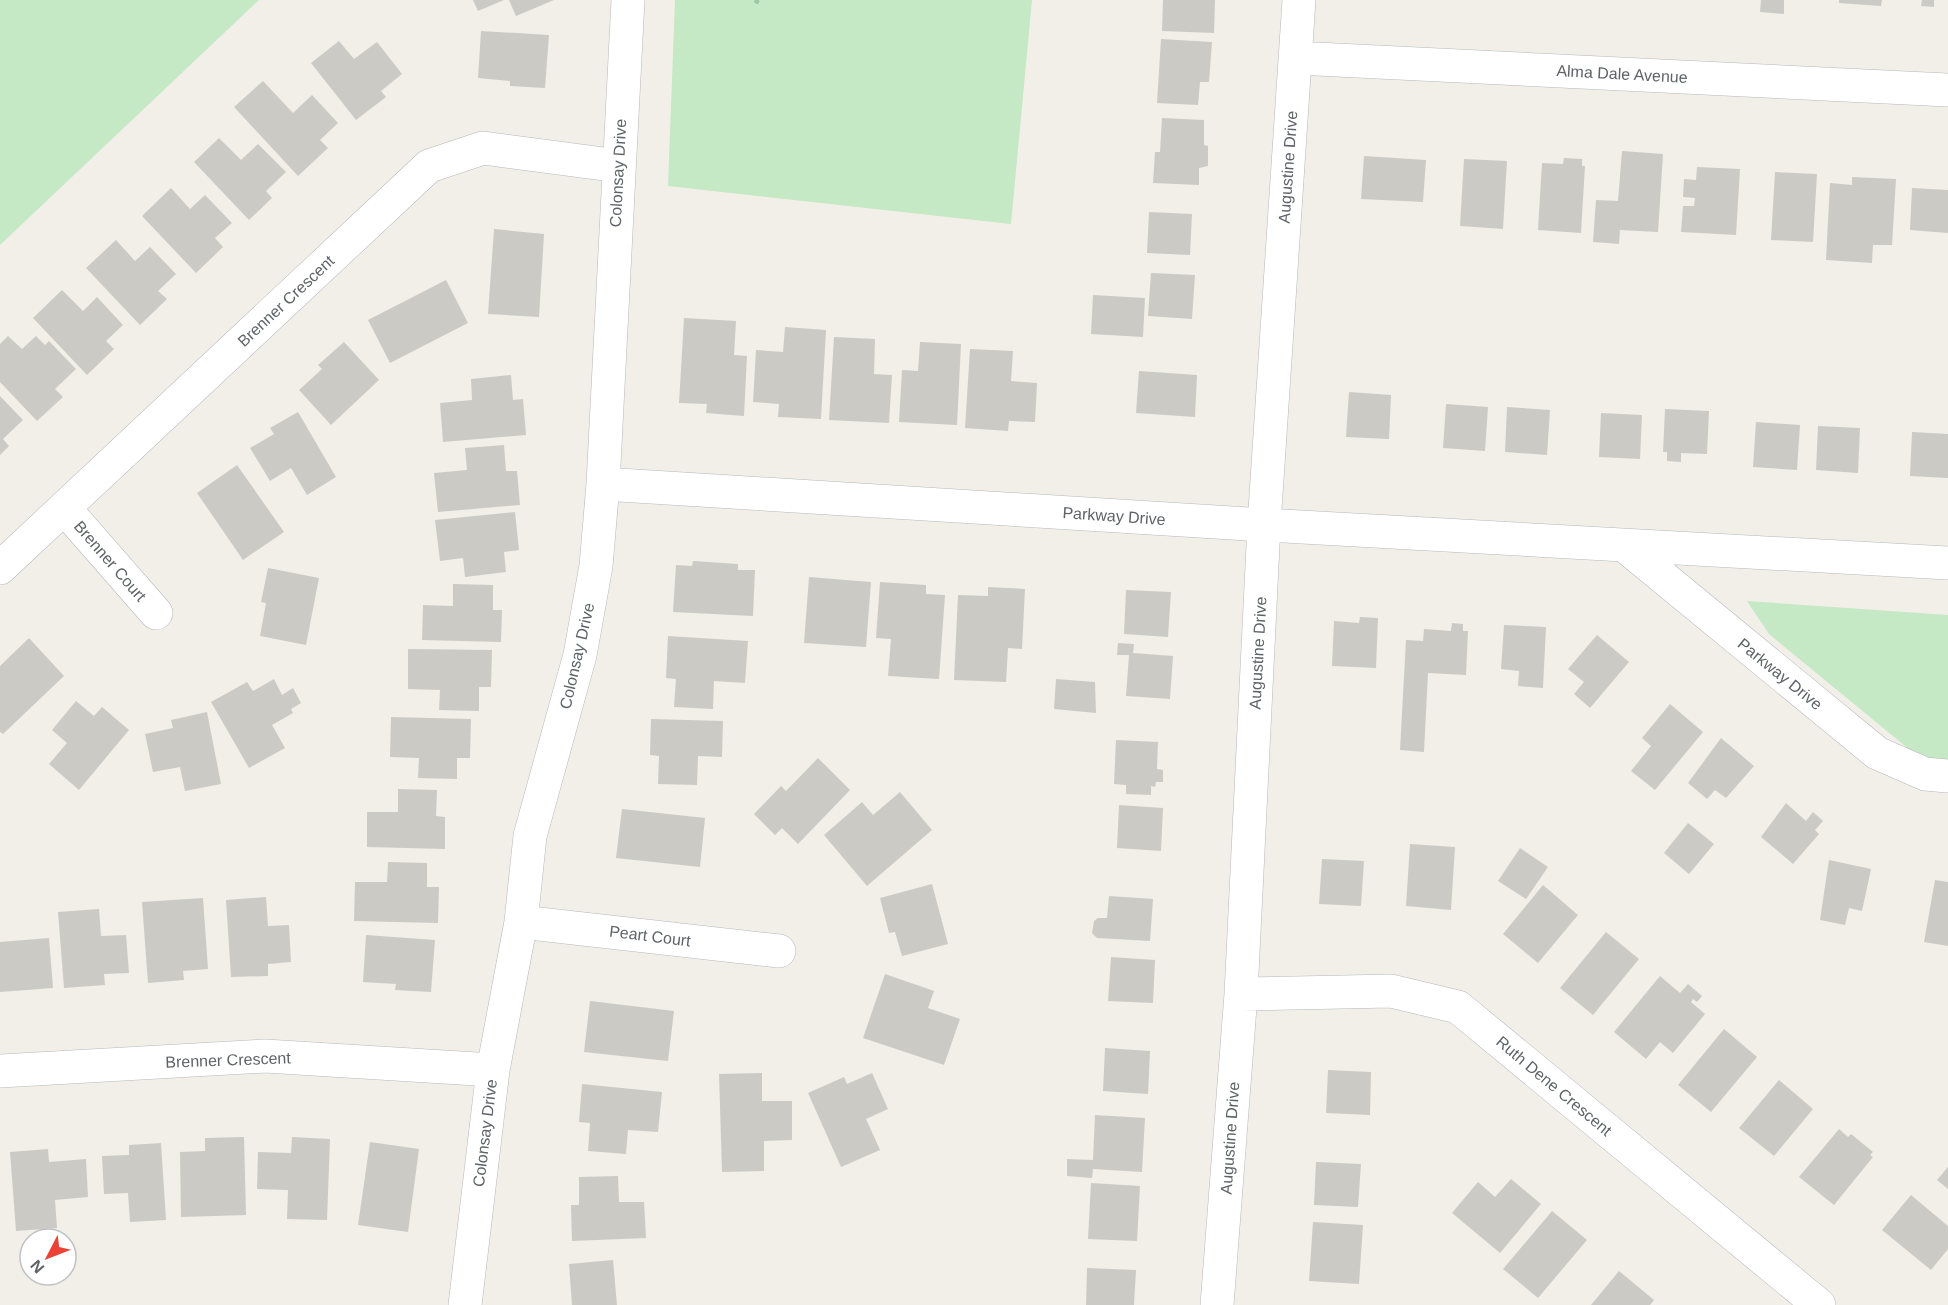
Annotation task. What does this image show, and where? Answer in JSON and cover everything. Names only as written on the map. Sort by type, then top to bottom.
[{"type":"street","name":"Colonsay Drive","points":[[465,1305],[492,1070],[521,922],[530,836],[580,655],[596,566],[603,484],[628,0]]},
{"type":"street","name":"Augustine Drive","points":[[1217,1305],[1241,994],[1264,525],[1299,0]]},
{"type":"street","name":"Alma Dale Avenue","points":[[1296,58],[1948,90]]},
{"type":"street","name":"Brenner Crescent","points":[[0,568],[429,166],[483,148],[619,166]]},
{"type":"street","name":"Parkway Drive","points":[[603,484],[1264,525],[1948,563]]},
{"type":"street","name":"Brenner Court","points":[[64,509],[156,613]]},
{"type":"street","name":"Parkway Drive","points":[[1625,546],[1877,753],[1925,774],[1948,777]]},
{"type":"street","name":"Peart Court","points":[[521,922],[779,951]]},
{"type":"street","name":"Ruth Dene Crescent","points":[[1241,994],[1391,991],[1458,1007],[1819,1305]]},
{"type":"street","name":"Brenner Crescent","points":[[0,1071],[265,1056],[492,1070]]},
{"type":"green space","points":[[0,0],[259,0],[0,245]]},
{"type":"green space","points":[[675,0],[1032,0],[1011,224],[668,186]]},
{"type":"green space","points":[[1747,601],[1948,615],[1948,763],[1921,759],[1769,634]]},
{"type":"building","points":[[473,0],[504,0],[478,11]]},
{"type":"building","points":[[509,0],[554,0],[516,16]]},
{"type":"building","points":[[1163,0],[1215,0],[1214,33],[1162,31]]},
{"type":"building","points":[[1761,0],[1784,0],[1784,14],[1760,12]]},
{"type":"building","points":[[1839,0],[1882,0],[1881,6],[1839,3]]},
{"type":"building","points":[[1922,0],[1934,0],[1934,7],[1921,6]]},
{"type":"building","points":[[481,31],[549,35],[545,88],[510,86],[510,81],[478,78]]},
{"type":"building","points":[[1161,39],[1212,42],[1209,82],[1200,82],[1198,105],[1157,103]]},
{"type":"building","points":[[339,41],[354,59],[377,42],[402,74],[381,91],[386,97],[356,120],[311,63]]},
{"type":"building","points":[[263,81],[293,113],[312,95],[338,123],[320,140],[328,148],[298,176],[234,107]]},
{"type":"building","points":[[1162,118],[1204,120],[1204,145],[1208,146],[1208,166],[1199,168],[1199,185],[1153,183],[1155,152],[1160,152]]},
{"type":"building","points":[[219,138],[241,160],[258,144],[286,172],[266,191],[272,198],[249,220],[194,162]]},
{"type":"building","points":[[1622,151],[1663,154],[1658,232],[1620,230],[1619,244],[1593,242],[1596,200],[1618,201]]},
{"type":"building","points":[[1364,156],[1426,160],[1423,202],[1361,199]]},
{"type":"building","points":[[1564,158],[1582,159],[1582,166],[1585,166],[1581,233],[1538,230],[1542,163],[1563,164]]},
{"type":"building","points":[[1464,159],[1507,161],[1503,229],[1460,226]]},
{"type":"building","points":[[1697,167],[1740,169],[1736,235],[1681,232],[1683,206],[1694,206],[1695,198],[1683,197],[1684,179],[1696,180]]},
{"type":"building","points":[[1775,172],[1817,174],[1813,242],[1771,240]]},
{"type":"building","points":[[1852,177],[1896,179],[1892,245],[1873,245],[1872,263],[1826,260],[1830,183],[1852,185]]},
{"type":"building","points":[[171,188],[190,209],[205,195],[232,223],[215,238],[223,247],[196,273],[142,216]]},
{"type":"building","points":[[1912,188],[1948,190],[1948,233],[1910,230]]},
{"type":"building","points":[[1149,212],[1192,214],[1190,255],[1147,253]]},
{"type":"building","points":[[494,229],[544,234],[539,317],[488,314]]},
{"type":"building","points":[[116,240],[135,261],[150,247],[176,274],[158,291],[167,299],[140,325],[86,268]]},
{"type":"building","points":[[1151,273],[1195,275],[1192,319],[1148,316]]},
{"type":"building","points":[[446,280],[468,323],[390,363],[368,320]]},
{"type":"building","points":[[62,290],[83,311],[97,297],[123,325],[106,341],[114,349],[87,375],[33,318]]},
{"type":"building","points":[[1093,295],[1145,298],[1143,337],[1091,334]]},
{"type":"building","points":[[684,318],[736,321],[734,355],[747,356],[744,416],[706,413],[707,404],[679,403]]},
{"type":"building","points":[[785,327],[826,330],[821,419],[778,417],[779,404],[753,402],[756,350],[783,352]]},
{"type":"building","points":[[8,336],[22,349],[36,336],[45,345],[49,341],[76,369],[55,389],[63,397],[37,421],[0,382],[0,344]]},
{"type":"building","points":[[834,337],[875,339],[874,374],[892,375],[889,423],[829,420]]},
{"type":"building","points":[[344,342],[379,380],[331,425],[299,390],[322,369],[318,365]]},
{"type":"building","points":[[920,342],[961,344],[957,425],[899,422],[902,370],[918,371]]},
{"type":"building","points":[[970,349],[1013,351],[1011,381],[1037,383],[1035,422],[1009,421],[1008,431],[965,428]]},
{"type":"building","points":[[1139,371],[1197,375],[1195,417],[1136,413]]},
{"type":"building","points":[[511,375],[513,400],[523,399],[526,435],[443,442],[440,403],[472,400],[471,379]]},
{"type":"building","points":[[1349,392],[1391,395],[1389,439],[1346,437]]},
{"type":"building","points":[[0,396],[23,420],[3,439],[9,446],[0,455]]},
{"type":"building","points":[[1446,404],[1488,407],[1485,451],[1443,448]]},
{"type":"building","points":[[1507,407],[1550,410],[1547,455],[1505,452]]},
{"type":"building","points":[[1665,409],[1709,411],[1707,454],[1681,453],[1681,462],[1667,461],[1667,452],[1663,452]]},
{"type":"building","points":[[298,412],[336,477],[307,495],[291,468],[270,481],[250,448],[274,434],[270,428]]},
{"type":"building","points":[[1601,413],[1642,415],[1640,459],[1599,457]]},
{"type":"building","points":[[1756,422],[1800,425],[1797,470],[1753,467]]},
{"type":"building","points":[[1818,426],[1860,428],[1858,473],[1816,470]]},
{"type":"building","points":[[1912,432],[1948,434],[1948,478],[1910,476]]},
{"type":"building","points":[[504,445],[506,471],[517,471],[520,505],[438,512],[434,473],[467,470],[465,448]]},
{"type":"building","points":[[237,465],[284,532],[243,560],[197,493]]},
{"type":"building","points":[[515,512],[519,550],[504,552],[506,572],[465,577],[463,558],[440,561],[435,520]]},
{"type":"building","points":[[693,561],[738,564],[738,570],[755,570],[753,616],[673,612],[676,565],[692,566]]},
{"type":"building","points":[[268,568],[319,578],[306,645],[260,636],[266,603],[261,602]]},
{"type":"building","points":[[809,577],[871,582],[866,647],[804,643]]},
{"type":"building","points":[[880,582],[926,585],[926,594],[945,595],[939,679],[888,676],[891,639],[876,638]]},
{"type":"building","points":[[453,584],[493,585],[493,610],[502,610],[501,642],[422,640],[423,605],[453,606]]},
{"type":"building","points":[[988,587],[1025,589],[1022,649],[1008,648],[1006,682],[954,680],[958,595],[988,596]]},
{"type":"building","points":[[1126,590],[1171,592],[1168,637],[1124,634]]},
{"type":"building","points":[[1360,617],[1378,618],[1376,668],[1332,666],[1334,621],[1359,623]]},
{"type":"building","points":[[1452,623],[1463,624],[1463,631],[1468,631],[1466,675],[1428,673],[1424,752],[1400,750],[1406,640],[1423,641],[1424,629],[1451,631]]},
{"type":"building","points":[[1504,625],[1546,627],[1543,688],[1518,686],[1519,671],[1501,669]]},
{"type":"building","points":[[1597,635],[1629,662],[1590,708],[1574,694],[1584,682],[1568,669]]},
{"type":"building","points":[[668,636],[748,641],[745,683],[714,681],[713,709],[674,707],[676,679],[666,678]]},
{"type":"building","points":[[29,638],[64,676],[3,734],[0,732],[0,666]]},
{"type":"building","points":[[1118,643],[1134,644],[1133,653],[1173,656],[1170,699],[1126,696],[1129,655],[1117,655]]},
{"type":"building","points":[[408,649],[492,650],[491,687],[479,687],[479,711],[439,710],[440,690],[408,689]]},
{"type":"building","points":[[274,679],[282,695],[293,688],[301,703],[291,709],[293,713],[272,725],[285,748],[249,768],[211,702],[247,682],[253,691]]},
{"type":"building","points":[[1056,679],[1095,682],[1096,713],[1054,709]]},
{"type":"building","points":[[76,701],[94,716],[102,707],[129,730],[79,790],[49,764],[67,743],[52,730]]},
{"type":"building","points":[[1670,704],[1703,732],[1655,790],[1631,771],[1651,746],[1642,738]]},
{"type":"building","points":[[207,712],[221,784],[185,791],[180,767],[153,772],[145,734],[173,728],[171,720]]},
{"type":"building","points":[[391,717],[471,719],[470,758],[457,758],[457,779],[418,778],[419,758],[390,757]]},
{"type":"building","points":[[651,719],[723,721],[722,757],[698,756],[697,785],[658,784],[659,756],[650,755]]},
{"type":"building","points":[[1721,738],[1754,766],[1726,798],[1715,790],[1707,799],[1688,783]]},
{"type":"building","points":[[1116,740],[1158,742],[1157,769],[1163,770],[1163,782],[1156,782],[1155,787],[1151,786],[1151,795],[1126,794],[1126,785],[1114,784]]},
{"type":"building","points":[[818,758],[850,790],[798,844],[782,828],[775,835],[754,814],[781,786],[786,791]]},
{"type":"building","points":[[398,789],[437,790],[436,816],[445,817],[445,849],[367,847],[367,812],[398,812]]},
{"type":"building","points":[[900,792],[932,830],[867,886],[824,835],[862,802],[873,815]]},
{"type":"building","points":[[1786,803],[1806,821],[1813,812],[1823,821],[1815,830],[1819,834],[1793,864],[1761,837]]},
{"type":"building","points":[[1119,805],[1163,808],[1161,851],[1117,848]]},
{"type":"building","points":[[622,809],[705,818],[700,867],[616,858]]},
{"type":"building","points":[[1688,823],[1714,844],[1689,874],[1664,853]]},
{"type":"building","points":[[1410,844],[1455,847],[1451,910],[1406,906]]},
{"type":"building","points":[[1520,848],[1548,867],[1526,899],[1498,881]]},
{"type":"building","points":[[1322,859],[1364,861],[1361,906],[1319,904]]},
{"type":"building","points":[[1829,860],[1871,869],[1862,911],[1849,908],[1845,925],[1820,920]]},
{"type":"building","points":[[388,862],[427,863],[427,887],[439,887],[438,923],[354,921],[355,882],[387,882]]},
{"type":"building","points":[[1935,880],[1948,882],[1948,946],[1924,942]]},
{"type":"building","points":[[932,884],[948,944],[902,956],[895,932],[889,933],[880,898]]},
{"type":"building","points":[[1543,885],[1578,915],[1538,963],[1503,934]]},
{"type":"building","points":[[1109,896],[1153,899],[1150,941],[1097,938],[1092,933],[1094,921],[1098,918],[1107,918]]},
{"type":"building","points":[[266,897],[268,926],[289,925],[291,962],[268,964],[268,976],[231,977],[226,900]]},
{"type":"building","points":[[203,898],[208,969],[183,971],[184,980],[148,983],[142,902]]},
{"type":"building","points":[[99,909],[101,936],[126,935],[129,973],[104,974],[105,985],[64,988],[58,912]]},
{"type":"building","points":[[1606,932],[1639,959],[1593,1015],[1560,988]]},
{"type":"building","points":[[366,935],[435,940],[431,992],[395,990],[396,984],[363,982]]},
{"type":"building","points":[[49,938],[53,988],[0,992],[0,942]]},
{"type":"building","points":[[1111,957],[1155,960],[1153,1003],[1108,1001]]},
{"type":"building","points":[[885,974],[934,991],[928,1008],[960,1019],[944,1065],[863,1038]]},
{"type":"building","points":[[1660,976],[1680,993],[1688,984],[1702,996],[1697,1002],[1693,999],[1691,1002],[1705,1014],[1673,1053],[1660,1042],[1646,1059],[1614,1032]]},
{"type":"building","points":[[590,1001],[674,1011],[668,1061],[584,1052]]},
{"type":"building","points":[[1724,1029],[1757,1057],[1711,1112],[1678,1085]]},
{"type":"building","points":[[1105,1048],[1150,1051],[1148,1094],[1103,1091]]},
{"type":"building","points":[[1328,1070],[1371,1072],[1370,1115],[1326,1113]]},
{"type":"building","points":[[762,1073],[762,1101],[792,1101],[792,1140],[764,1141],[764,1171],[722,1172],[719,1074]]},
{"type":"building","points":[[872,1073],[888,1109],[866,1119],[880,1150],[841,1167],[808,1093],[844,1077],[847,1084]]},
{"type":"building","points":[[1779,1080],[1813,1109],[1774,1156],[1739,1128]]},
{"type":"building","points":[[582,1084],[662,1092],[658,1132],[628,1130],[626,1154],[588,1151],[590,1123],[579,1122]]},
{"type":"building","points":[[1095,1115],[1145,1118],[1142,1172],[1093,1169],[1092,1178],[1067,1176],[1067,1159],[1093,1160]]},
{"type":"building","points":[[1839,1129],[1848,1137],[1851,1134],[1873,1152],[1870,1155],[1873,1157],[1834,1205],[1799,1177]]},
{"type":"building","points":[[244,1137],[246,1215],[181,1217],[180,1152],[205,1151],[205,1138]]},
{"type":"building","points":[[292,1137],[330,1139],[327,1220],[287,1219],[288,1190],[257,1189],[258,1152],[291,1153]]},
{"type":"building","points":[[370,1142],[419,1149],[408,1232],[358,1225]]},
{"type":"building","points":[[161,1143],[166,1220],[130,1222],[128,1193],[104,1194],[102,1156],[129,1155],[129,1145]]},
{"type":"building","points":[[48,1149],[49,1162],[86,1159],[88,1197],[55,1200],[57,1227],[18,1227],[16,1231],[10,1152]]},
{"type":"building","points":[[1316,1162],[1361,1164],[1358,1207],[1314,1205]]},
{"type":"building","points":[[1948,1167],[1948,1189],[1937,1180]]},
{"type":"building","points":[[618,1176],[619,1202],[644,1202],[646,1238],[572,1241],[571,1205],[579,1205],[579,1177]]},
{"type":"building","points":[[1511,1179],[1541,1204],[1500,1253],[1452,1213],[1478,1182],[1495,1197]]},
{"type":"building","points":[[1091,1183],[1140,1186],[1137,1241],[1088,1239]]},
{"type":"building","points":[[1911,1195],[1948,1226],[1948,1249],[1931,1270],[1882,1230]]},
{"type":"building","points":[[1552,1211],[1587,1240],[1538,1298],[1503,1269]]},
{"type":"building","points":[[1313,1222],[1363,1225],[1359,1284],[1309,1281]]},
{"type":"building","points":[[613,1260],[617,1305],[572,1305],[569,1264]]},
{"type":"building","points":[[1087,1268],[1136,1270],[1134,1305],[1086,1305]]},
{"type":"building","points":[[1619,1271],[1654,1300],[1650,1305],[1591,1305]]}]
